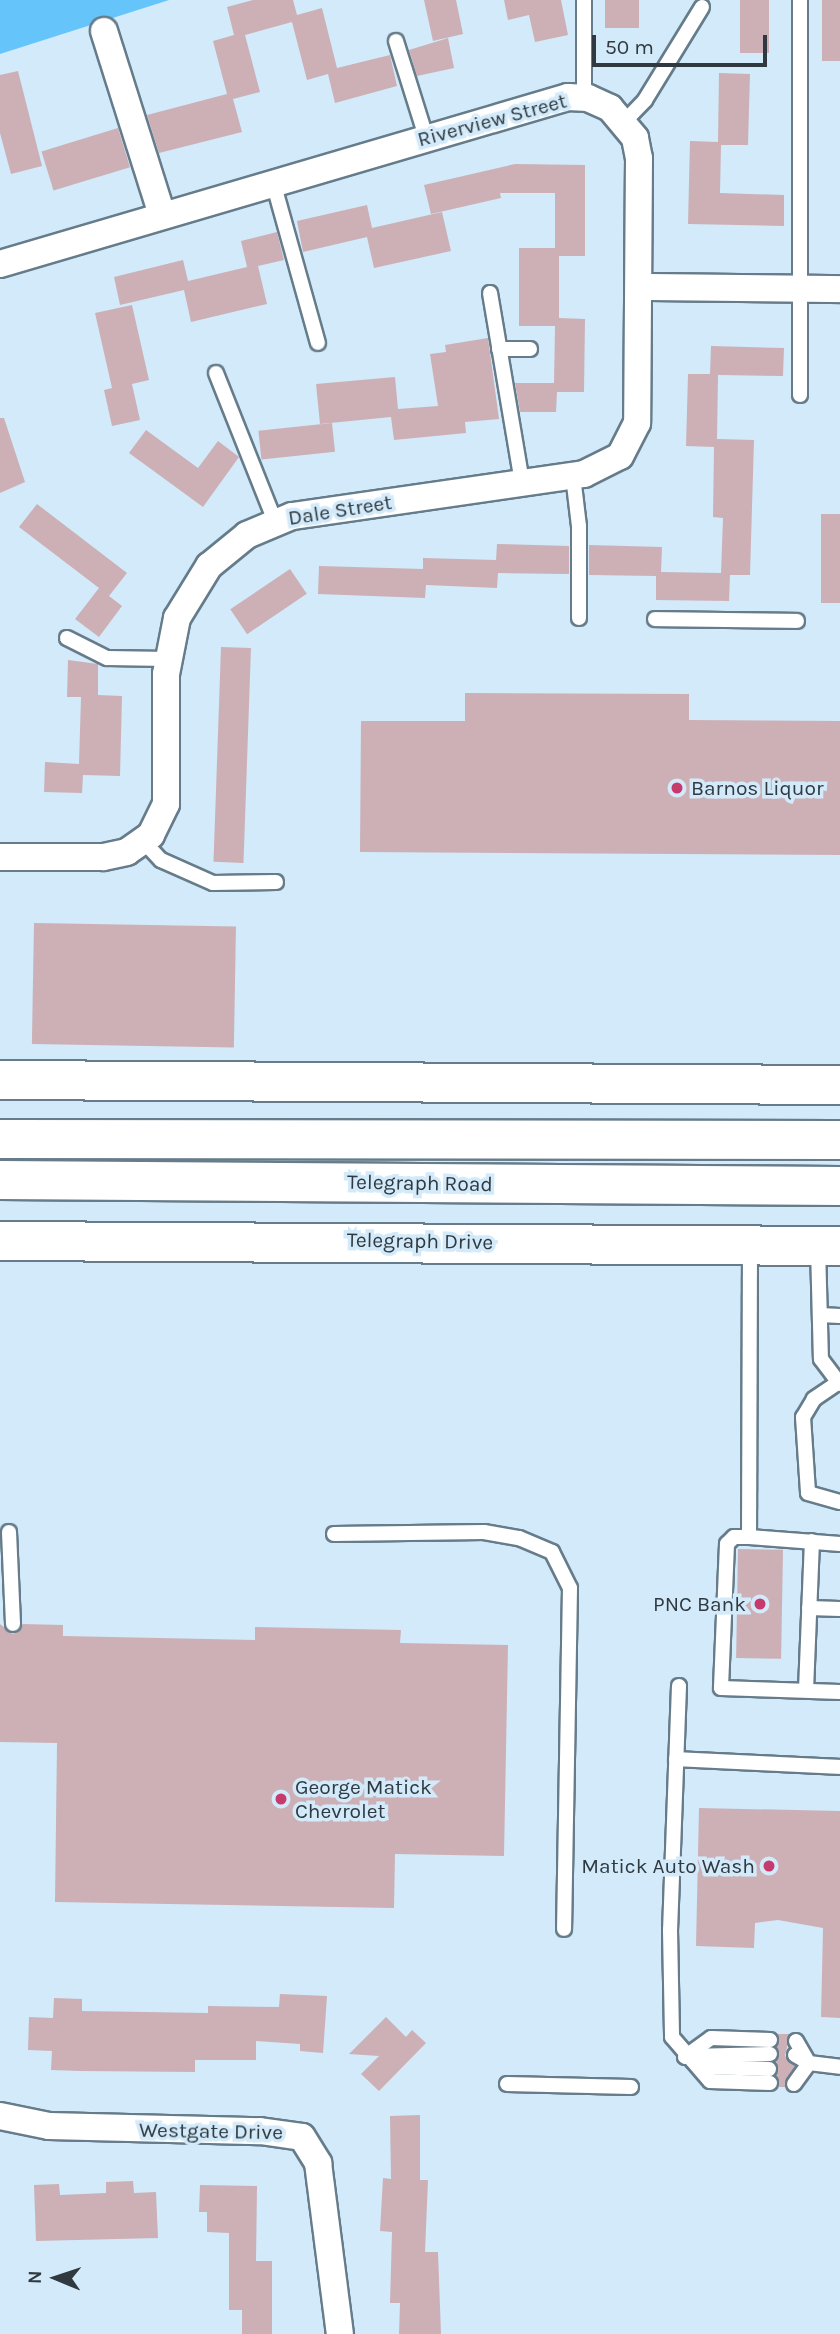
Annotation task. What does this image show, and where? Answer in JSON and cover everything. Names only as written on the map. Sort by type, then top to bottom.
[{"type":"main road","points":[[0,1080],[840,1085]]},
{"type":"main road","name":"Telegraph Road","points":[[0,1139],[840,1140]]},
{"type":"main road","name":"Telegraph Road","points":[[0,1180],[840,1186]]},
{"type":"main road","name":"Telegraph Drive","points":[[0,1241],[834,1246]]},
{"type":"street","points":[[104,30],[162,215]]},
{"type":"street","name":"Riverview Street","points":[[0,264],[568,97],[584,98],[610,108],[625,121]]},
{"type":"street","points":[[625,121],[639,158],[640,288],[840,289]]},
{"type":"street","name":"Dale Street","points":[[144,842],[158,826],[166,804],[168,659],[177,618],[202,574],[227,549],[275,521],[573,476],[608,466],[633,435],[640,288]]},
{"type":"street","points":[[0,857],[103,857],[127,852],[144,842]]},
{"type":"street","name":"Westgate Drive","points":[[0,2116],[76,2128],[260,2131],[302,2137],[318,2163],[340,2334]]},
{"type":"lane","points":[[584,0],[584,98]]},
{"type":"lane","points":[[800,0],[800,395]]},
{"type":"lane","points":[[625,121],[645,100],[702,7]]},
{"type":"lane","points":[[396,41],[426,137]]},
{"type":"lane","points":[[273,182],[318,343]]},
{"type":"lane","points":[[491,293],[522,483]]},
{"type":"lane","points":[[499,349],[530,349]]},
{"type":"lane","points":[[216,373],[275,521]]},
{"type":"lane","points":[[573,476],[579,526],[579,618]]},
{"type":"lane","points":[[655,619],[797,621]]},
{"type":"lane","points":[[66,638],[107,658],[168,659]]},
{"type":"lane","points":[[144,842],[161,860],[213,883],[276,882]]},
{"type":"lane","points":[[749,1537],[750,1245]]},
{"type":"lane","points":[[834,1246],[820,1315],[821,1359],[838,1384],[814,1399],[803,1417],[808,1493],[840,1502]]},
{"type":"lane","points":[[820,1315],[840,1317]]},
{"type":"lane","points":[[9,1532],[13,1624]]},
{"type":"lane","points":[[334,1534],[484,1532],[519,1538],[552,1552],[570,1588],[564,1929]]},
{"type":"lane","points":[[840,1544],[734,1537],[724,1557],[721,1688],[840,1692]]},
{"type":"lane","points":[[806,1690],[812,1541]]},
{"type":"lane","points":[[810,1608],[840,1609]]},
{"type":"lane","points":[[679,1686],[672,2037],[685,2057],[708,2067],[770,2061],[710,2038],[685,2057]]},
{"type":"lane","points":[[676,1759],[840,1767]]},
{"type":"lane","points":[[840,2061],[795,2062],[840,2067]]},
{"type":"lane","points":[[507,2084],[631,2087]]},
{"type":"shaded area","points":[[0,0],[169,0],[0,54]]},
{"type":"building","points":[[253,0],[293,0],[297,15],[322,8],[337,68],[390,55],[397,86],[335,103],[328,74],[307,80],[292,22],[245,35],[260,92],[233,99],[242,132],[159,153],[147,115],[227,94],[213,41],[234,35],[227,7]]},
{"type":"building","points":[[424,0],[456,0],[463,34],[433,41]]},
{"type":"building","points":[[504,0],[561,0],[568,35],[535,42],[529,15],[508,20]]},
{"type":"building","points":[[605,0],[639,0],[639,28],[605,28]]},
{"type":"building","points":[[740,0],[769,0],[769,53],[740,53]]},
{"type":"building","points":[[822,0],[840,0],[840,61],[822,61]]},
{"type":"building","points":[[448,38],[454,68],[417,76],[409,50]]},
{"type":"building","points":[[18,71],[42,166],[11,174],[0,133],[0,75]]},
{"type":"building","points":[[719,73],[750,74],[748,145],[721,145],[720,193],[784,195],[784,226],[688,224],[690,141],[718,142]]},
{"type":"building","points":[[118,128],[130,167],[53,191],[41,151]]},
{"type":"building","points":[[515,164],[585,165],[585,256],[559,256],[559,318],[585,319],[584,392],[557,392],[556,412],[520,412],[515,383],[554,383],[555,326],[519,326],[519,248],[555,248],[555,193],[500,193],[501,198],[431,214],[424,185]]},
{"type":"building","points":[[367,205],[372,228],[442,212],[451,251],[374,268],[367,237],[303,252],[297,221]]},
{"type":"building","points":[[277,232],[284,260],[258,266],[267,304],[191,322],[184,290],[120,305],[114,277],[183,260],[188,281],[247,267],[241,241]]},
{"type":"building","points":[[132,305],[149,380],[132,384],[140,420],[112,426],[104,390],[112,388],[95,313]]},
{"type":"building","points":[[488,338],[499,419],[465,422],[466,433],[394,440],[391,417],[320,424],[316,384],[395,377],[398,409],[438,406],[430,354],[446,352],[445,345]]},
{"type":"building","points":[[711,346],[784,348],[783,376],[718,375],[717,439],[754,440],[750,575],[730,575],[729,601],[656,600],[656,576],[589,575],[589,545],[662,547],[661,572],[721,573],[723,518],[713,517],[714,447],[686,446],[688,374],[710,374]]},
{"type":"building","points":[[0,418],[4,418],[25,482],[0,493]]},
{"type":"building","points":[[332,423],[335,452],[261,460],[258,431]]},
{"type":"building","points":[[146,430],[198,468],[218,441],[239,457],[203,507],[129,453]]},
{"type":"building","points":[[37,504],[127,573],[109,596],[122,606],[99,637],[75,619],[99,588],[19,527]]},
{"type":"building","points":[[821,514],[840,514],[840,603],[821,603]]},
{"type":"building","points":[[497,544],[569,546],[569,574],[498,573],[497,588],[426,585],[425,598],[318,594],[319,566],[423,569],[423,558],[496,560]]},
{"type":"building","points":[[290,569],[307,594],[247,634],[230,609]]},
{"type":"building","points":[[221,647],[251,648],[243,863],[213,862]]},
{"type":"building","points":[[68,660],[98,664],[98,695],[122,696],[120,776],[83,775],[82,793],[44,792],[45,762],[79,764],[81,697],[67,697]]},
{"type":"building","points":[[465,693],[689,694],[689,720],[840,721],[840,855],[360,852],[361,721],[465,721]]},
{"type":"building","points":[[34,923],[236,927],[234,1048],[32,1044]]},
{"type":"building","name":"PNC Bank","points":[[738,1549],[783,1550],[781,1659],[736,1658]]},
{"type":"building","name":"George Matick Chevrolet","points":[[0,1624],[13,1634],[23,1624],[63,1625],[63,1636],[255,1640],[255,1627],[401,1630],[400,1643],[508,1645],[504,1856],[395,1854],[394,1908],[55,1902],[57,1743],[0,1742]]},
{"type":"building","name":"Matick Auto Wash","points":[[699,1808],[840,1811],[840,2018],[821,2017],[823,1928],[778,1920],[755,1923],[754,1948],[696,1946]]},
{"type":"building","points":[[280,1994],[327,1996],[323,2053],[300,2051],[300,2044],[256,2041],[256,2060],[195,2060],[195,2072],[80,2071],[51,2070],[52,2051],[28,2050],[29,2017],[53,2018],[54,1998],[82,1999],[82,2011],[208,2013],[208,2006],[279,2007]]},
{"type":"building","points":[[386,2017],[406,2037],[412,2030],[426,2043],[379,2091],[361,2074],[379,2056],[349,2054]]},
{"type":"building","points":[[777,2034],[790,2034],[785,2056],[795,2066],[785,2087],[779,2087],[776,2075]]},
{"type":"building","points":[[420,2115],[420,2180],[428,2180],[425,2252],[438,2252],[441,2334],[399,2334],[400,2303],[390,2303],[392,2232],[380,2231],[383,2178],[391,2179],[390,2116]]},
{"type":"building","points":[[133,2181],[134,2193],[156,2192],[158,2238],[36,2241],[34,2185],[59,2184],[60,2195],[106,2193],[106,2182]]},
{"type":"building","points":[[200,2185],[257,2186],[256,2261],[272,2261],[272,2334],[242,2334],[242,2310],[229,2310],[229,2233],[207,2232],[207,2212],[199,2212]]},
{"type":"place","name":"Barnos Liquor","points":[[677,788]]},
{"type":"place","name":"PNC Bank","points":[[760,1604]]},
{"type":"place","name":"George Matick Chevrolet","points":[[281,1799]]},
{"type":"place","name":"Matick Auto Wash","points":[[769,1866]]}]
